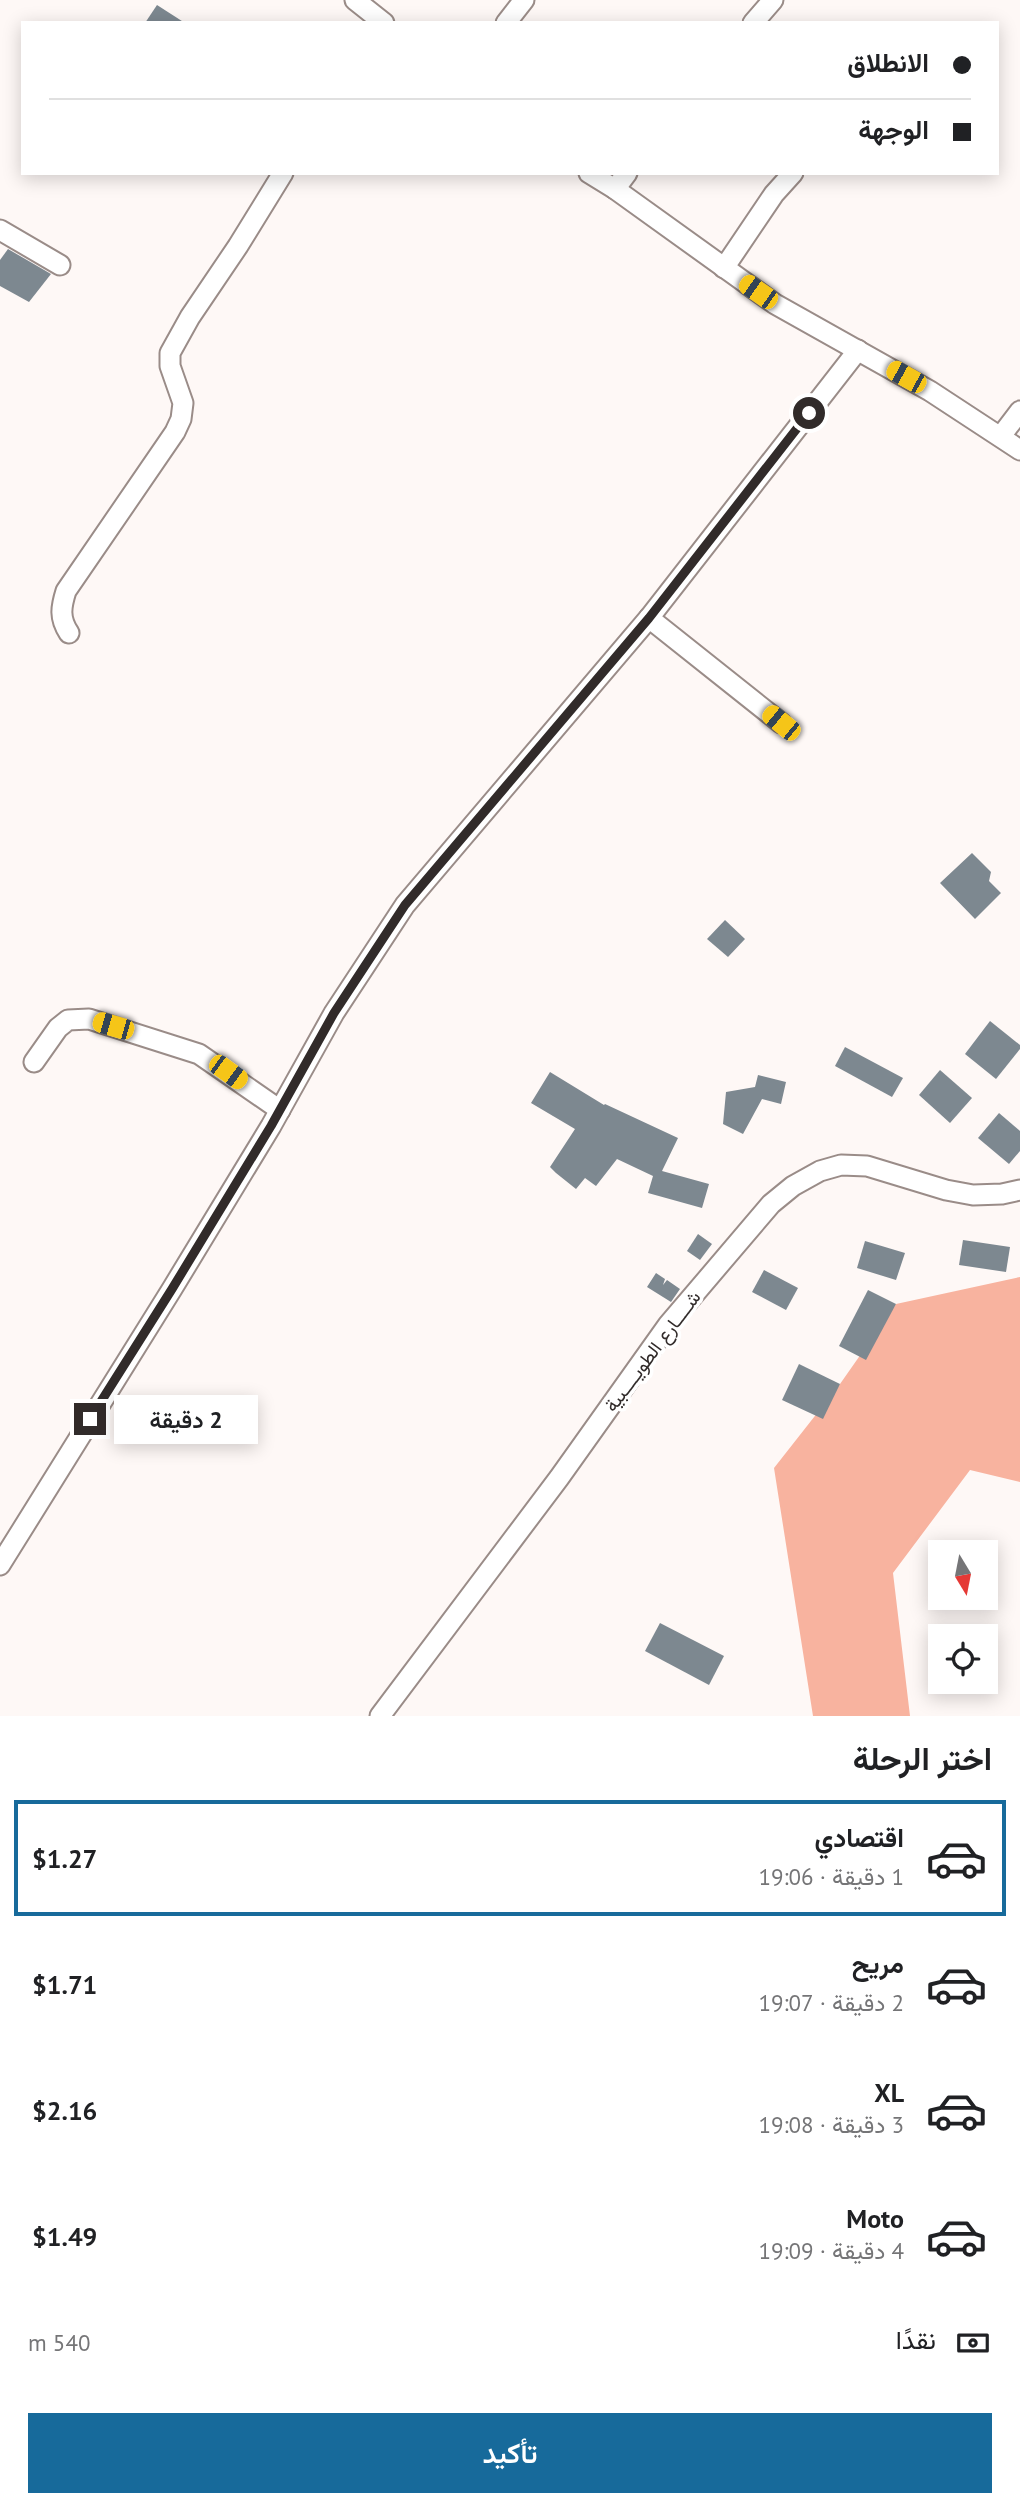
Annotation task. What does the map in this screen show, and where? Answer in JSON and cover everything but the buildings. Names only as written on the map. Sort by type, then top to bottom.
[{"type":"street","points":[[355,0],[381,21]]},
{"type":"street","points":[[508,21],[524,0]]},
{"type":"street","points":[[755,21],[774,0]]},
{"type":"street","points":[[69,633],[62,623],[61,608],[66,591],[175,432],[181,419],[183,403],[170,366],[170,353],[190,317],[282,175]]},
{"type":"street","points":[[592,175],[775,304],[930,391],[1020,450]]},
{"type":"street","points":[[615,189],[626,175]]},
{"type":"street","points":[[724,268],[774,194],[791,175]]},
{"type":"street","points":[[0,230],[60,265]]},
{"type":"street","points":[[0,1565],[172,1289],[280,1110],[334,1013],[405,905],[649,618],[858,350]]},
{"type":"street","points":[[1001,436],[1020,411]]},
{"type":"street","points":[[649,618],[781,723]]},
{"type":"street","points":[[34,1062],[58,1028],[68,1020],[89,1019],[199,1054],[280,1110]]},
{"type":"street","name":"شــــارع الطويــــبية","points":[[380,1716],[559,1478],[668,1325],[771,1204],[793,1186],[820,1171],[842,1165],[867,1166],[946,1190],[973,1195],[1020,1190]]},
{"type":"shaded area","points":[[1020,1277],[1020,1482],[970,1470],[893,1573],[910,1716],[813,1716],[774,1468],[840,1384],[896,1304]]},
{"type":"route","points":[[90,1419],[271,1126],[334,1013],[405,905],[649,618],[809,413]]}]
